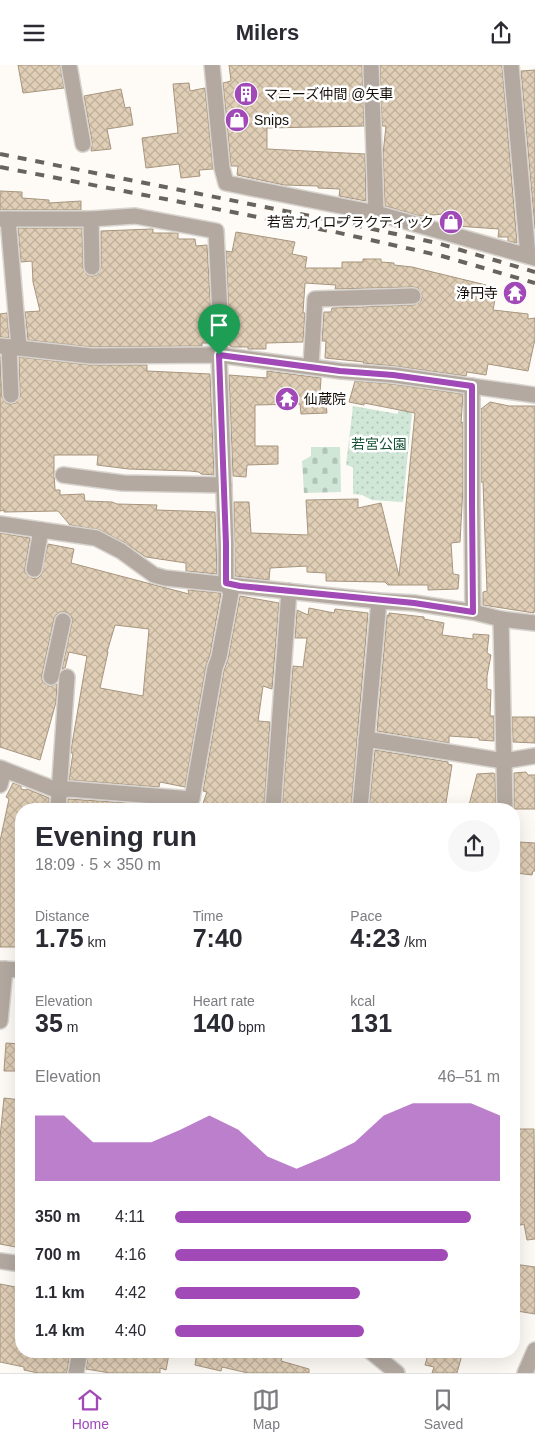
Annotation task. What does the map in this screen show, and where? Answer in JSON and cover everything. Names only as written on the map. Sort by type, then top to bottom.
[{"type":"street","points":[[70,65],[82,144]]},
{"type":"street","points":[[212,65],[222,168],[226,183],[376,213],[532,257],[511,65]]},
{"type":"street","points":[[371,65],[376,213]]},
{"type":"street","points":[[11,395],[4,219],[91,219],[135,216],[216,231],[220,315],[219,355],[226,583],[231,593],[219,657],[215,668],[192,803]]},
{"type":"street","points":[[91,219],[92,267]]},
{"type":"street","points":[[311,366],[315,299],[413,296]]},
{"type":"street","points":[[9,347],[91,356],[219,355],[340,371],[393,375],[535,395]]},
{"type":"street","points":[[472,386],[473,612]]},
{"type":"street","points":[[63,475],[123,483],[224,485]]},
{"type":"street","points":[[0,524],[96,538],[121,551],[154,575],[164,578],[414,603],[473,612],[501,619],[535,623]]},
{"type":"street","points":[[34,569],[41,529]]},
{"type":"street","points":[[273,803],[289,591]]},
{"type":"street","points":[[361,803],[379,601]]},
{"type":"street","points":[[501,619],[505,803]]},
{"type":"street","points":[[51,677],[63,621]]},
{"type":"street","points":[[58,803],[67,677]]},
{"type":"street","points":[[366,739],[504,761],[535,756]]},
{"type":"street","points":[[1,774],[59,791],[69,789],[184,803]]},
{"type":"street","points":[[0,1021],[3,969]]},
{"type":"street","points":[[0,1261],[15,1263]]},
{"type":"street","points":[[525,1373],[535,1350]]},
{"type":"street","points":[[76,1373],[79,1358]]},
{"type":"street","points":[[380,1367],[397,1373]]},
{"type":"green space","name":"若宮公園","points":[[402,381],[415,383],[403,502],[372,500],[362,495],[353,494],[353,467],[346,465],[353,406],[398,414]]},
{"type":"green space","points":[[311,447],[340,447],[341,492],[304,493],[302,461],[311,456]]},
{"type":"building","points":[[18,65],[60,65],[64,88],[23,93]]},
{"type":"building","points":[[229,65],[362,65],[364,126],[267,128],[267,149],[365,154],[366,201],[339,196],[340,189],[284,185],[237,175],[238,166],[231,166],[223,83],[231,81]]},
{"type":"building","points":[[380,65],[502,65],[517,243],[508,241],[508,237],[498,237],[499,229],[456,226],[443,222],[444,214],[420,216],[385,206],[383,154],[386,126],[382,126]]},
{"type":"building","points":[[535,70],[535,229],[521,71]]},
{"type":"building","points":[[189,83],[190,91],[205,88],[213,169],[199,170],[200,176],[181,178],[179,164],[146,168],[142,138],[178,133],[173,84]]},
{"type":"building","points":[[121,89],[125,108],[130,107],[133,125],[107,129],[111,149],[91,151],[92,142],[84,96]]},
{"type":"building","points":[[0,191],[22,192],[22,198],[49,200],[49,203],[81,201],[81,210],[0,210]]},
{"type":"building","points":[[18,228],[82,228],[83,268],[87,275],[92,276],[97,275],[101,267],[101,231],[153,229],[153,233],[178,233],[178,239],[195,239],[196,246],[207,245],[211,315],[210,343],[202,343],[202,346],[91,347],[28,340],[25,312],[40,311],[33,282],[32,261],[21,262]]},
{"type":"building","points":[[236,232],[295,242],[292,254],[307,257],[305,268],[342,268],[342,262],[363,262],[363,259],[381,259],[381,262],[394,263],[394,265],[412,267],[486,285],[485,294],[496,294],[493,310],[528,314],[528,319],[535,318],[535,339],[528,371],[488,364],[486,375],[467,372],[466,376],[325,358],[326,341],[322,341],[324,312],[331,312],[332,308],[414,305],[421,301],[422,295],[418,288],[413,287],[335,289],[336,285],[305,283],[303,342],[266,343],[266,349],[232,347],[229,345],[226,251],[232,252]]},
{"type":"building","points":[[7,313],[9,338],[0,337],[0,314]]},
{"type":"building","points":[[0,356],[2,396],[6,403],[11,404],[16,403],[20,395],[19,357],[90,365],[147,365],[147,371],[210,374],[214,475],[190,471],[129,469],[97,465],[98,455],[54,455],[54,474],[55,490],[60,490],[60,495],[84,494],[85,501],[157,505],[156,510],[215,512],[217,574],[186,571],[186,563],[146,557],[100,530],[70,525],[58,511],[0,511]]},
{"type":"building","points":[[267,371],[321,378],[320,393],[325,393],[327,413],[301,414],[300,404],[255,405],[255,446],[278,446],[278,464],[247,465],[246,477],[233,476],[229,375],[267,378]]},
{"type":"building","points":[[355,381],[463,394],[461,423],[463,422],[463,487],[460,542],[451,543],[453,574],[459,575],[458,589],[428,590],[428,585],[388,585],[385,582],[326,581],[326,573],[307,572],[307,566],[270,568],[269,580],[235,576],[234,502],[249,502],[251,533],[308,535],[306,500],[358,499],[358,508],[381,503],[399,576],[415,413],[349,402]]},
{"type":"building","points":[[490,402],[509,406],[535,406],[534,613],[483,605],[483,592],[487,591],[483,482],[481,482],[481,409]]},
{"type":"building","points":[[0,533],[30,538],[25,573],[32,578],[38,578],[41,575],[48,544],[74,549],[71,563],[189,594],[188,590],[221,593],[185,787],[160,782],[159,787],[69,780],[73,753],[71,753],[71,750],[87,656],[69,652],[65,668],[62,669],[72,622],[72,618],[65,612],[60,612],[54,619],[42,675],[42,680],[45,684],[50,686],[57,684],[56,702],[40,760],[0,747]],"holes":[[[115,625],[149,629],[143,696],[100,688],[107,652]]]},
{"type":"building","points":[[240,596],[279,603],[272,689],[263,686],[258,721],[270,722],[264,803],[203,803],[207,792],[203,791],[224,670],[228,659]]},
{"type":"building","points":[[309,608],[334,613],[335,609],[368,613],[352,803],[282,803],[293,666],[303,667],[307,638],[295,638],[297,610],[308,615]]},
{"type":"building","points":[[389,613],[424,617],[424,619],[444,623],[442,635],[473,639],[473,634],[489,635],[487,653],[491,655],[487,676],[487,689],[491,690],[490,716],[494,716],[494,741],[449,736],[449,743],[377,731],[387,615],[389,616]]},
{"type":"building","points":[[512,717],[535,717],[535,743],[513,742]]},
{"type":"building","points":[[375,750],[448,762],[448,764],[452,765],[446,803],[370,803]]},
{"type":"building","points":[[526,772],[528,775],[535,775],[535,809],[520,809],[520,803],[514,803],[514,773]]},
{"type":"building","points":[[477,774],[495,774],[496,803],[470,803]]},
{"type":"building","points":[[13,783],[21,786],[21,789],[27,789],[49,798],[49,803],[15,803],[15,947],[0,947],[0,841],[9,799],[6,797]]},
{"type":"building","points":[[68,799],[128,803],[68,803]]},
{"type":"building","points":[[520,842],[535,843],[535,871],[533,871],[532,875],[520,874]]},
{"type":"building","points":[[6,1043],[15,1044],[15,1071],[4,1071]]},
{"type":"building","points":[[4,1098],[15,1099],[15,1247],[0,1244],[0,1137]]},
{"type":"building","points":[[520,1129],[534,1129],[535,1239],[527,1240],[524,1224],[520,1225]]},
{"type":"building","points":[[520,1265],[535,1267],[535,1314],[520,1312]]},
{"type":"building","points":[[0,1284],[15,1287],[15,1358],[69,1358],[67,1373],[38,1373],[24,1370],[24,1367],[0,1362]]},
{"type":"building","points":[[88,1358],[168,1358],[166,1370],[160,1368],[160,1373],[110,1373],[86,1369]]},
{"type":"building","points":[[196,1358],[282,1358],[281,1361],[309,1369],[309,1373],[248,1373],[222,1367],[221,1371],[195,1365]]},
{"type":"building","points":[[427,1358],[461,1358],[457,1373],[432,1373],[434,1367],[425,1365]]},
{"type":"railway","points":[[0,154],[437,243],[535,272]]},
{"type":"railway","points":[[0,167],[335,232],[442,256],[535,283]]},
{"type":"place","name":"マニーズ仲間 @矢車","points":[[246,94]]},
{"type":"place","name":"Snips","points":[[237,120]]},
{"type":"place","name":"若宮カイロプラクティック","points":[[451,222]]},
{"type":"place","name":"浄円寺","points":[[515,293]]},
{"type":"place","name":"仙蔵院","points":[[287,399]]},
{"type":"route","points":[[219,355],[472,386],[473,612],[414,603],[379,601],[226,583],[219,355]]}]
